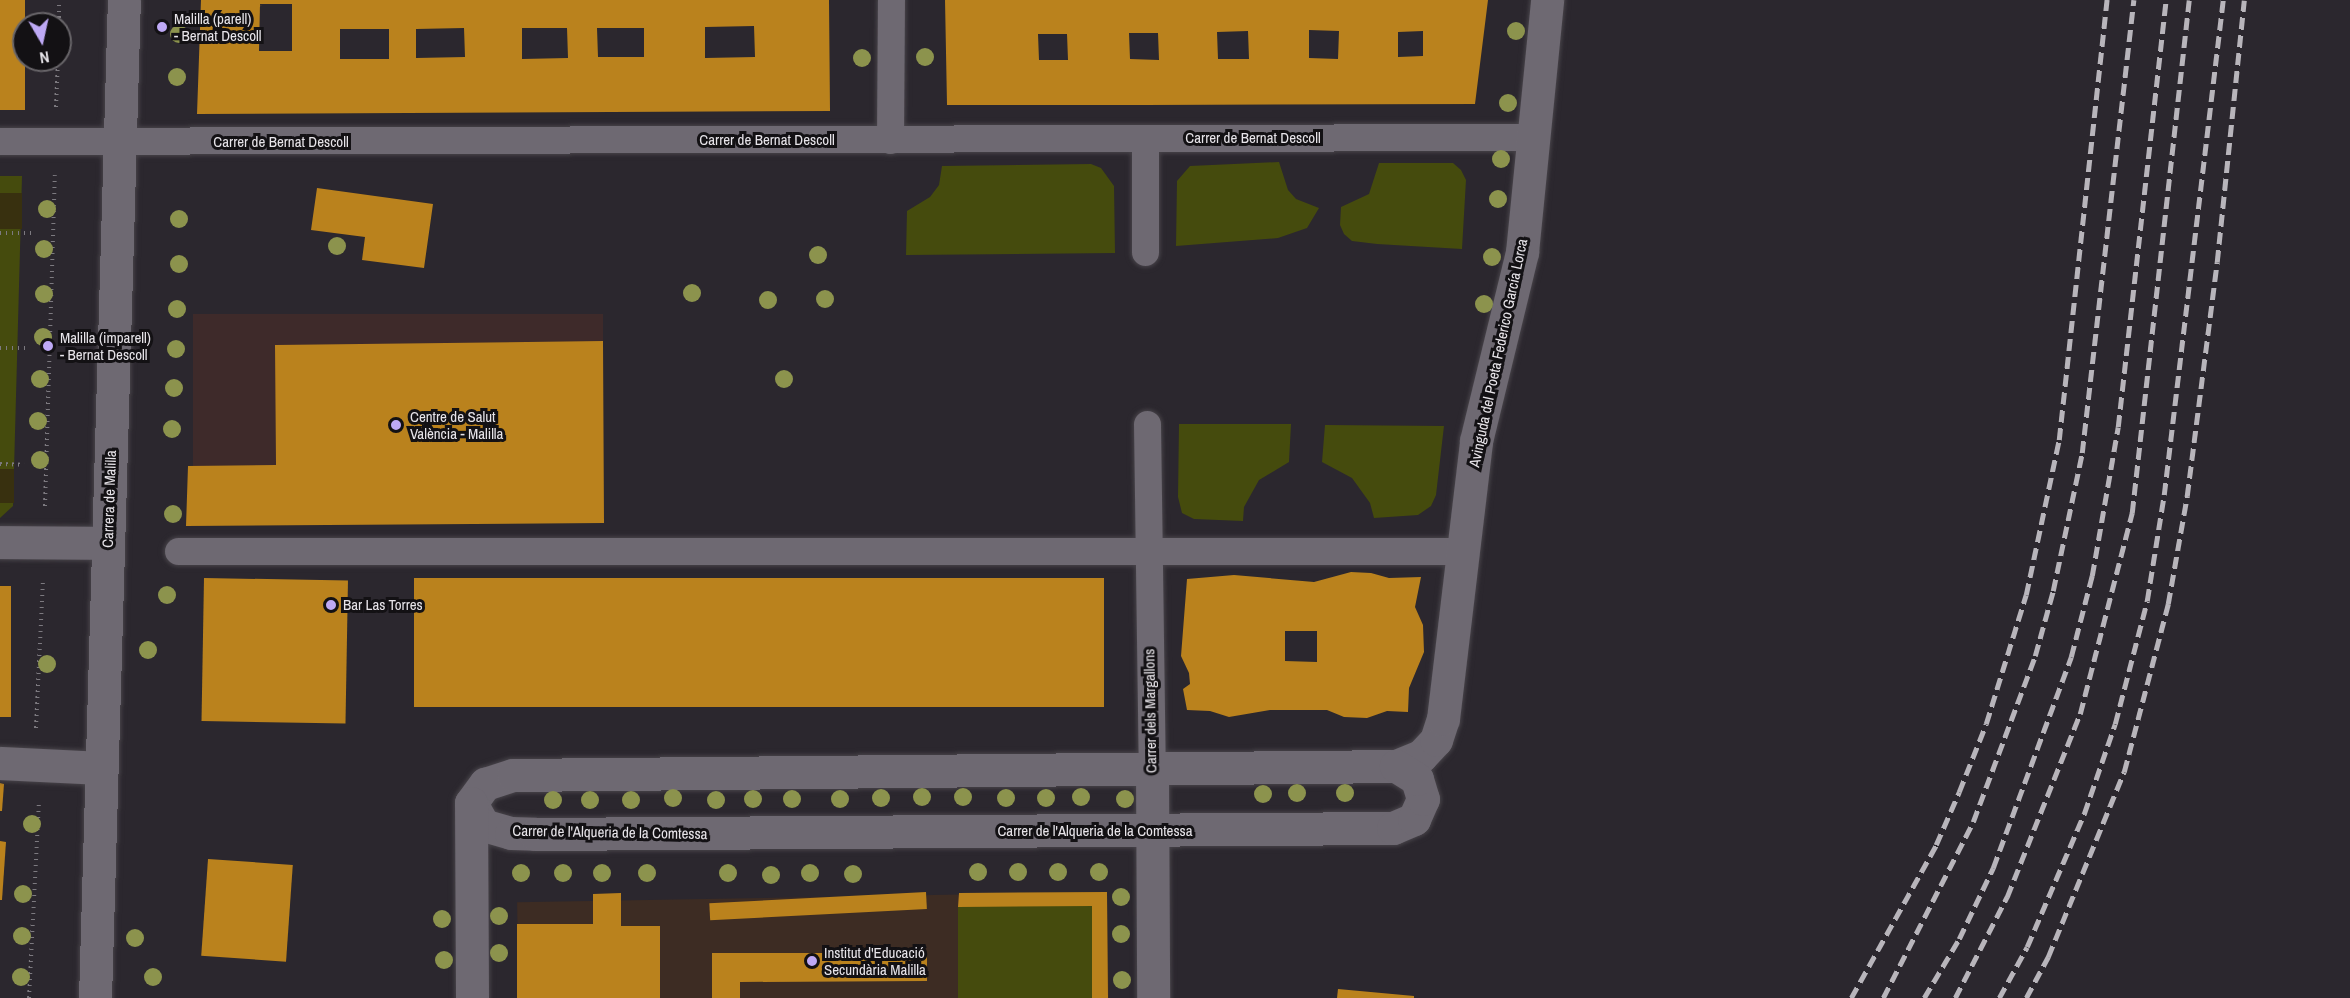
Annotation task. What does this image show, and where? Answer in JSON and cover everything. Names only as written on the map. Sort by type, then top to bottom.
[{"type":"street","name":"Carrera de Malilla","points":[[95,998],[124,0]]},
{"type":"street","points":[[890,140],[891,0]]},
{"type":"street","name":"Avinguda del Poeta Federico García Lorca","points":[[1396,766],[1421,756],[1436,740],[1443,719],[1476,441],[1522,252],[1547,0]]},
{"type":"street","name":"Carrer de Bernat Descoll","points":[[0,141],[1535,137]]},
{"type":"street","points":[[1145,139],[1145,252]]},
{"type":"street","name":"Carrer dels Margallons","points":[[1147,424],[1153,998]]},
{"type":"street","points":[[0,542],[107,543]]},
{"type":"street","points":[[178,551],[1148,554],[1463,551]]},
{"type":"street","points":[[0,763],[101,768]]},
{"type":"street","points":[[472,998],[471,803],[485,784],[513,775],[1396,766]]},
{"type":"street","name":"Carrer de l'Alqueria de la Comtessa","points":[[471,803],[483,825],[511,833],[1393,828],[1414,819],[1423,799],[1417,779],[1396,766]]},
{"type":"path","points":[[45,516],[58,72]]},
{"type":"path","points":[[0,232],[32,232]]},
{"type":"path","points":[[0,348],[28,348]]},
{"type":"path","points":[[0,464],[24,465]]},
{"type":"path","points":[[36,736],[34,701],[43,575]]},
{"type":"path","points":[[29,998],[39,794]]},
{"type":"shaded area","name":"Centre de Salut València - Malilla","points":[[193,314],[603,314],[603,523],[193,523]]},
{"type":"shaded area","name":"Institut d'Educació Secundària Malilla","points":[[1107,892],[1109,998],[519,998],[517,902]]},
{"type":"green space","points":[[1279,162],[1288,190],[1296,199],[1319,208],[1307,228],[1278,238],[1176,246],[1177,181],[1190,166]]},
{"type":"green space","points":[[1379,163],[1453,163],[1461,170],[1466,180],[1462,249],[1352,241],[1344,234],[1340,225],[1341,207],[1369,194]]},
{"type":"green space","points":[[1091,164],[1101,168],[1114,186],[1115,253],[906,255],[907,211],[930,197],[939,185],[942,166]]},
{"type":"green space","points":[[0,176],[22,176],[13,506],[0,518]]},
{"type":"green space","points":[[1179,424],[1291,424],[1289,462],[1259,480],[1244,507],[1243,521],[1194,519],[1182,513],[1178,497]]},
{"type":"green space","points":[[1325,425],[1444,426],[1436,495],[1431,506],[1418,515],[1374,518],[1370,503],[1352,478],[1322,462]]},
{"type":"green space","points":[[958,906],[1092,906],[1092,998],[958,998]]},
{"type":"sand","points":[[0,193],[22,193],[22,229],[0,229]]},
{"type":"sand","points":[[0,469],[14,469],[14,503],[0,503]]},
{"type":"building","points":[[0,0],[25,0],[25,12],[12,12],[12,72],[25,72],[25,110],[0,110]]},
{"type":"building","points":[[201,0],[829,0],[830,111],[197,114]],"holes":[[[260,4],[292,4],[292,51],[259,51]],[[754,26],[755,57],[705,58],[705,27]],[[464,28],[465,57],[416,58],[416,29]],[[522,28],[567,28],[568,58],[522,59]],[[597,28],[644,28],[644,57],[598,57]],[[340,29],[389,29],[389,59],[340,59]]]},
{"type":"building","points":[[945,0],[1488,0],[1475,104],[947,105]],"holes":[[[1309,30],[1339,31],[1338,59],[1309,58]],[[1248,31],[1249,59],[1218,59],[1217,32]],[[1423,31],[1423,56],[1398,57],[1398,32]],[[1129,33],[1158,33],[1159,60],[1130,59]],[[1038,34],[1067,34],[1068,60],[1039,60]]]},
{"type":"building","points":[[317,188],[433,204],[424,268],[362,260],[365,237],[311,230]]},
{"type":"building","name":"Centre de Salut València - Malilla","points":[[603,341],[604,523],[186,526],[188,466],[276,465],[275,345]]},
{"type":"building","points":[[1351,572],[1371,573],[1389,578],[1421,577],[1415,607],[1423,625],[1424,652],[1409,688],[1408,712],[1387,711],[1367,718],[1344,717],[1327,710],[1270,710],[1229,717],[1210,711],[1187,710],[1183,689],[1190,684],[1189,673],[1181,656],[1187,579],[1234,575],[1314,582]],"holes":[[[1285,631],[1317,631],[1317,662],[1285,661]]]},
{"type":"building","points":[[204,578],[348,581],[345,723],[202,721]]},
{"type":"building","points":[[414,578],[1104,578],[1104,707],[414,707]]},
{"type":"building","points":[[0,586],[11,586],[11,717],[0,717]]},
{"type":"building","points":[[0,783],[4,784],[2,811],[0,811]]},
{"type":"building","points":[[0,841],[6,842],[2,900],[0,900]]},
{"type":"building","points":[[208,859],[293,865],[286,962],[201,956]]},
{"type":"building","points":[[926,892],[927,909],[710,920],[709,903]]},
{"type":"building","points":[[1107,892],[1108,998],[1092,998],[1092,906],[958,907],[959,893]]},
{"type":"building","points":[[621,893],[621,926],[660,926],[660,998],[517,998],[517,924],[593,924],[593,894]]},
{"type":"building","points":[[712,953],[927,953],[927,981],[740,982],[740,998],[712,998]]},
{"type":"building","points":[[1338,989],[1414,996],[1414,998],[1337,998]]},
{"type":"railway","points":[[1851,998],[1936,845],[1986,724],[2026,595],[2059,440],[2107,0]]},
{"type":"railway","points":[[1883,998],[1973,822],[2035,656],[2053,591],[2082,453],[2134,0]]},
{"type":"railway","points":[[1924,998],[1959,939],[1993,868],[2071,657],[2092,576],[2118,427],[2166,0]]},
{"type":"railway","points":[[1955,998],[2007,897],[2080,714],[2132,513],[2189,0]]},
{"type":"railway","points":[[1999,998],[2027,947],[2084,814],[2115,724],[2147,601],[2164,495],[2223,0]]},
{"type":"railway","points":[[2026,998],[2048,957],[2124,772],[2168,604],[2187,496],[2217,262],[2244,0]]},
{"type":"place","name":"Malilla (parell) - Bernat Descoll","points":[[162,27]]},
{"type":"place","name":"Malilla (imparell) - Bernat Descoll","points":[[48,346]]},
{"type":"place","name":"Centre de Salut València - Malilla","points":[[396,425]]},
{"type":"place","name":"Bar Las Torres","points":[[331,605]]},
{"type":"place","name":"Institut d'Educació Secundària Malilla","points":[[812,961]]}]
